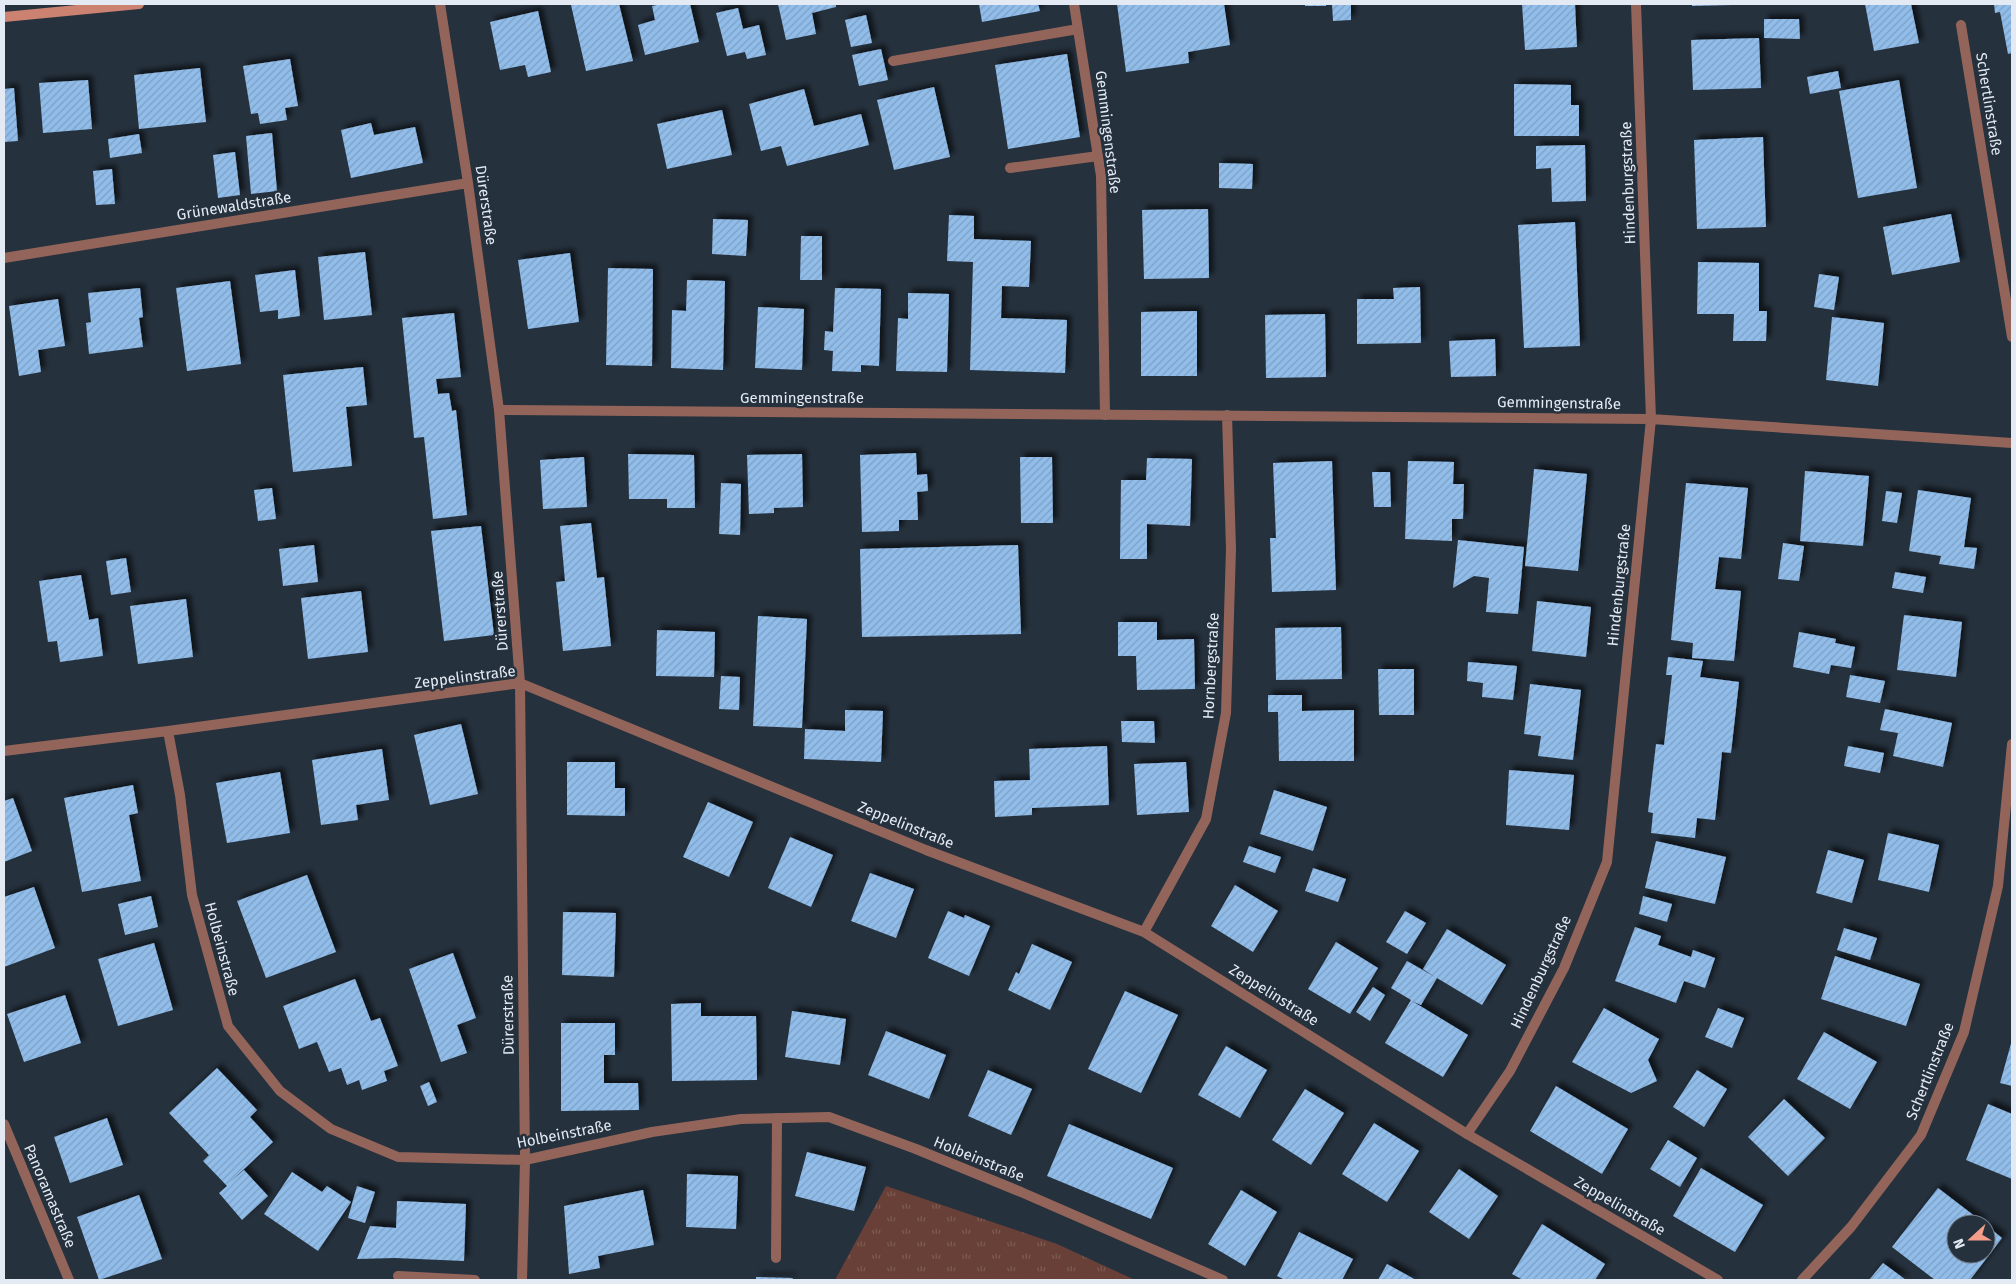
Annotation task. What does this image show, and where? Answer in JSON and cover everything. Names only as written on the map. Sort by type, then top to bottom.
[{"type":"main road","points":[[4,17],[138,4]]},
{"type":"street","name":"Dürerstraße","points":[[440,4],[468,183],[499,410],[520,683],[525,1160],[522,1280]]},
{"type":"street","name":"Gemmingenstraße","points":[[1074,4],[1101,176],[1105,415]]},
{"type":"street","name":"Hindenburgstraße","points":[[1467,1134],[1510,1071],[1564,968],[1607,862],[1651,419],[1636,4]]},
{"type":"street","name":"Schertlinstraße","points":[[1961,25],[2012,337]]},
{"type":"street","points":[[894,61],[1078,29]]},
{"type":"street","points":[[1010,168],[1098,156]]},
{"type":"street","name":"Grünewaldstraße","points":[[4,258],[468,183]]},
{"type":"street","name":"Gemmingenstraße","points":[[499,410],[1651,419],[2012,444]]},
{"type":"street","name":"Hornbergstraße","points":[[1144,932],[1206,819],[1226,713],[1231,549],[1227,415]]},
{"type":"street","name":"Zeppelinstraße","points":[[4,751],[168,731],[520,683],[926,850],[1144,932],[1467,1134],[1718,1280]]},
{"type":"street","name":"Holbeinstraße","points":[[168,731],[180,795],[192,895],[228,1026],[280,1091],[331,1129],[398,1157],[525,1160],[652,1132],[741,1119],[829,1117],[916,1149],[1012,1188],[1223,1280]]},
{"type":"street","name":"Schertlinstraße","points":[[1802,1280],[1851,1228],[1920,1135],[1964,1032],[1998,886],[2012,744]]},
{"type":"street","points":[[776,1258],[777,1118]]},
{"type":"street","name":"Panoramastraße","points":[[4,1124],[69,1280]]},
{"type":"street","points":[[398,1276],[475,1280]]},
{"type":"green space","points":[[886,1186],[1057,1244],[1135,1280],[835,1280]]},
{"type":"building","points":[[619,4],[633,61],[586,71],[571,5]]},
{"type":"building","points":[[661,4],[690,4],[699,42],[645,55],[638,25],[655,20],[652,6]]},
{"type":"building","points":[[778,4],[836,4],[836,7],[812,13],[816,34],[786,40]]},
{"type":"building","points":[[979,4],[1038,4],[1040,11],[982,22]]},
{"type":"building","points":[[1117,4],[1224,4],[1230,45],[1188,52],[1189,63],[1126,72]]},
{"type":"building","points":[[1305,4],[1326,4],[1326,6],[1305,6]]},
{"type":"building","points":[[1332,4],[1351,4],[1351,20],[1333,21]]},
{"type":"building","points":[[1522,4],[1575,4],[1577,47],[1525,50]]},
{"type":"building","points":[[1692,4],[1732,4],[1732,5],[1692,6]]},
{"type":"building","points":[[1865,4],[1911,4],[1919,43],[1874,51]]},
{"type":"building","points":[[1994,4],[2012,4],[2012,53],[2008,54],[2000,12],[1995,13]]},
{"type":"building","points":[[738,8],[743,29],[759,25],[766,55],[747,59],[745,52],[727,56],[716,13]]},
{"type":"building","points":[[538,11],[551,72],[528,77],[525,65],[500,70],[490,22]]},
{"type":"building","points":[[866,15],[872,43],[851,47],[845,20]]},
{"type":"building","points":[[1764,19],[1799,19],[1800,39],[1764,38]]},
{"type":"building","points":[[1759,38],[1761,88],[1693,90],[1691,40]]},
{"type":"building","points":[[881,49],[888,80],[859,86],[852,55]]},
{"type":"building","points":[[1067,54],[1080,137],[1008,149],[995,65]]},
{"type":"building","points":[[290,59],[298,106],[285,108],[287,120],[260,124],[258,113],[251,114],[243,66]]},
{"type":"building","points":[[200,68],[206,122],[139,129],[134,75]]},
{"type":"building","points":[[1838,71],[1841,88],[1810,94],[1807,77]]},
{"type":"building","points":[[88,80],[92,129],[43,133],[39,83]]},
{"type":"building","points":[[1899,80],[1917,188],[1858,198],[1839,91]]},
{"type":"building","points":[[1514,84],[1571,85],[1571,105],[1579,105],[1579,136],[1514,136]]},
{"type":"building","points":[[934,87],[950,157],[894,170],[877,100]]},
{"type":"building","points":[[14,88],[18,141],[4,142],[4,89]]},
{"type":"building","points":[[804,89],[814,126],[861,114],[869,145],[787,166],[781,146],[761,151],[749,104]]},
{"type":"building","points":[[722,110],[732,155],[667,169],[657,124]]},
{"type":"building","points":[[371,123],[374,135],[415,127],[423,163],[351,178],[341,130]]},
{"type":"building","points":[[272,133],[277,191],[251,194],[246,136]]},
{"type":"building","points":[[139,134],[142,153],[110,158],[108,139]]},
{"type":"building","points":[[1763,137],[1766,227],[1697,229],[1694,140]]},
{"type":"building","points":[[1585,145],[1586,201],[1552,202],[1551,168],[1536,169],[1536,146]]},
{"type":"building","points":[[235,152],[240,195],[218,198],[213,155]]},
{"type":"building","points":[[1219,163],[1253,164],[1252,189],[1219,188]]},
{"type":"building","points":[[112,169],[115,204],[96,205],[93,171]]},
{"type":"building","points":[[1208,209],[1209,278],[1144,279],[1142,210]]},
{"type":"building","points":[[1951,214],[1960,262],[1892,275],[1883,227]]},
{"type":"building","points":[[949,215],[974,216],[974,239],[1031,241],[1029,287],[1002,286],[1001,318],[1067,320],[1065,373],[970,370],[973,262],[947,261]]},
{"type":"building","points":[[713,219],[748,220],[746,256],[712,254]]},
{"type":"building","points":[[1575,222],[1580,346],[1524,348],[1518,225]]},
{"type":"building","points":[[801,236],[822,236],[822,280],[800,280]]},
{"type":"building","points":[[365,252],[372,315],[324,320],[318,257]]},
{"type":"building","points":[[570,253],[579,322],[528,329],[518,260]]},
{"type":"building","points":[[1698,262],[1759,263],[1759,311],[1767,311],[1766,341],[1733,341],[1734,314],[1697,314]]},
{"type":"building","points":[[608,268],[653,269],[652,366],[606,365]]},
{"type":"building","points":[[295,270],[300,316],[278,319],[278,310],[260,312],[255,275]]},
{"type":"building","points":[[1819,274],[1839,277],[1834,310],[1814,307]]},
{"type":"building","points":[[687,280],[725,281],[723,370],[671,368],[672,310],[686,311]]},
{"type":"building","points":[[230,281],[241,364],[187,371],[176,288]]},
{"type":"building","points":[[1420,287],[1421,343],[1357,344],[1357,299],[1394,299],[1393,288]]},
{"type":"building","points":[[140,288],[143,317],[139,318],[143,347],[89,354],[86,323],[91,322],[88,293]]},
{"type":"building","points":[[835,288],[881,289],[879,366],[861,365],[861,372],[832,371],[833,351],[824,350],[825,331],[833,332]]},
{"type":"building","points":[[908,293],[949,294],[947,372],[896,371],[898,318],[908,319]]},
{"type":"building","points":[[58,299],[65,346],[38,350],[41,372],[19,376],[9,306]]},
{"type":"building","points":[[758,307],[804,309],[802,370],[755,368]]},
{"type":"building","points":[[1197,311],[1197,376],[1141,376],[1141,312]]},
{"type":"building","points":[[454,313],[461,377],[436,379],[438,394],[449,393],[452,411],[456,410],[467,515],[433,519],[424,437],[414,438],[402,318]]},
{"type":"building","points":[[1325,314],[1326,377],[1266,378],[1265,315]]},
{"type":"building","points":[[1832,317],[1884,323],[1878,386],[1826,380]]},
{"type":"building","points":[[1495,339],[1496,376],[1451,377],[1449,341]]},
{"type":"building","points":[[363,367],[367,405],[346,407],[352,466],[293,472],[283,375]]},
{"type":"building","points":[[916,453],[917,475],[927,474],[928,491],[917,492],[918,520],[899,520],[899,531],[862,532],[860,455]]},
{"type":"building","points":[[628,454],[694,455],[695,508],[667,508],[667,499],[629,499]]},
{"type":"building","points":[[802,454],[803,507],[774,508],[774,513],[749,514],[747,455]]},
{"type":"building","points":[[584,457],[587,507],[543,509],[540,460]]},
{"type":"building","points":[[1020,457],[1052,457],[1053,523],[1021,523]]},
{"type":"building","points":[[1147,458],[1192,459],[1190,526],[1147,524],[1147,559],[1120,559],[1121,480],[1146,480]]},
{"type":"building","points":[[1332,461],[1336,590],[1272,592],[1270,538],[1276,538],[1273,463]]},
{"type":"building","points":[[1408,461],[1454,462],[1453,484],[1464,484],[1463,519],[1452,519],[1452,541],[1405,539]]},
{"type":"building","points":[[1534,469],[1587,474],[1578,571],[1525,566]]},
{"type":"building","points":[[1805,471],[1869,476],[1863,546],[1800,541]]},
{"type":"building","points":[[1372,472],[1390,472],[1391,507],[1374,507]]},
{"type":"building","points":[[721,483],[741,484],[740,535],[719,534]]},
{"type":"building","points":[[1686,483],[1748,488],[1741,559],[1719,557],[1715,589],[1741,591],[1734,661],[1692,658],[1693,643],[1671,640]]},
{"type":"building","points":[[272,488],[276,519],[258,521],[254,490]]},
{"type":"building","points":[[1918,490],[1971,498],[1964,547],[1977,548],[1974,569],[1939,564],[1941,556],[1909,551]]},
{"type":"building","points":[[1886,491],[1902,493],[1897,523],[1882,521]]},
{"type":"building","points":[[591,523],[597,578],[604,577],[611,646],[563,651],[556,582],[565,581],[560,526]]},
{"type":"building","points":[[481,526],[494,635],[444,641],[431,531]]},
{"type":"building","points":[[1458,540],[1524,547],[1518,614],[1486,612],[1489,578],[1474,576],[1453,588]]},
{"type":"building","points":[[1783,543],[1804,546],[1799,581],[1778,579]]},
{"type":"building","points":[[314,545],[318,582],[283,586],[279,549]]},
{"type":"building","points":[[1018,545],[1021,634],[862,637],[860,549]]},
{"type":"building","points":[[126,558],[131,592],[111,595],[106,561]]},
{"type":"building","points":[[1895,572],[1926,577],[1923,593],[1892,588]]},
{"type":"building","points":[[81,575],[89,620],[98,618],[103,656],[60,662],[57,641],[48,642],[39,581]]},
{"type":"building","points":[[361,591],[368,652],[308,659],[301,598]]},
{"type":"building","points":[[186,599],[193,657],[138,664],[130,606]]},
{"type":"building","points":[[1537,601],[1591,607],[1586,657],[1532,651]]},
{"type":"building","points":[[1904,615],[1962,622],[1956,677],[1897,670]]},
{"type":"building","points":[[758,616],[807,619],[802,728],[753,726]]},
{"type":"building","points":[[1118,622],[1157,622],[1157,640],[1194,639],[1195,689],[1137,690],[1136,656],[1118,656]]},
{"type":"building","points":[[1341,627],[1342,679],[1276,680],[1275,628]]},
{"type":"building","points":[[657,630],[715,632],[714,677],[656,676]]},
{"type":"building","points":[[1799,632],[1836,639],[1835,643],[1855,647],[1851,668],[1831,665],[1829,674],[1793,667]]},
{"type":"building","points":[[1668,657],[1703,661],[1700,677],[1739,682],[1731,753],[1722,752],[1715,820],[1697,818],[1695,838],[1651,833],[1653,813],[1648,812],[1656,744],[1664,745],[1672,675],[1666,675]]},
{"type":"building","points":[[1468,662],[1517,666],[1513,700],[1482,697],[1483,683],[1467,681]]},
{"type":"building","points":[[1378,669],[1414,669],[1414,715],[1379,715]]},
{"type":"building","points":[[1850,675],[1885,681],[1880,703],[1846,697]]},
{"type":"building","points":[[721,676],[740,677],[739,710],[719,709]]},
{"type":"building","points":[[1530,684],[1581,690],[1573,760],[1538,756],[1541,736],[1524,734]]},
{"type":"building","points":[[1268,695],[1302,695],[1302,711],[1354,710],[1354,761],[1279,761],[1278,712],[1268,712]]},
{"type":"building","points":[[1885,709],[1952,723],[1943,767],[1893,756],[1898,733],[1880,730]]},
{"type":"building","points":[[845,710],[883,711],[881,762],[804,759],[805,729],[845,731]]},
{"type":"building","points":[[1121,721],[1154,721],[1155,743],[1122,742]]},
{"type":"building","points":[[461,724],[478,794],[430,805],[414,735]]},
{"type":"building","points":[[1107,746],[1109,805],[1032,808],[1032,815],[995,817],[994,781],[1030,780],[1029,749]]},
{"type":"building","points":[[1848,746],[1884,753],[1880,773],[1844,766]]},
{"type":"building","points":[[382,749],[389,800],[356,805],[358,820],[321,825],[312,760]]},
{"type":"building","points":[[567,762],[615,762],[615,788],[625,788],[625,816],[567,815]]},
{"type":"building","points":[[1186,762],[1189,812],[1137,815],[1134,764]]},
{"type":"building","points":[[1509,770],[1574,775],[1569,830],[1506,825]]},
{"type":"building","points":[[280,772],[290,833],[227,843],[216,783]]},
{"type":"building","points":[[133,785],[138,813],[129,815],[141,881],[82,892],[64,798]]},
{"type":"building","points":[[1274,790],[1327,807],[1313,851],[1260,834]]},
{"type":"building","points":[[13,798],[32,851],[4,862],[4,801]]},
{"type":"building","points":[[708,802],[753,822],[729,877],[683,857]]},
{"type":"building","points":[[1888,833],[1939,845],[1929,892],[1878,880]]},
{"type":"building","points":[[790,837],[833,855],[811,907],[768,888]]},
{"type":"building","points":[[1656,841],[1726,857],[1715,904],[1645,888]]},
{"type":"building","points":[[1249,846],[1281,857],[1275,873],[1243,862]]},
{"type":"building","points":[[1828,850],[1864,860],[1852,903],[1816,893]]},
{"type":"building","points":[[1313,868],[1346,879],[1338,902],[1305,891]]},
{"type":"building","points":[[870,873],[914,889],[896,938],[851,921]]},
{"type":"building","points":[[307,875],[336,952],[266,978],[237,901]]},
{"type":"building","points":[[1235,885],[1278,911],[1253,952],[1211,926]]},
{"type":"building","points":[[34,887],[55,948],[4,967],[4,897]]},
{"type":"building","points":[[151,896],[158,927],[125,935],[118,904]]},
{"type":"building","points":[[1643,896],[1672,904],[1667,922],[1639,914]]},
{"type":"building","points":[[948,911],[964,918],[965,915],[990,926],[969,976],[928,958]]},
{"type":"building","points":[[1405,911],[1426,923],[1407,954],[1386,942]]},
{"type":"building","points":[[563,912],[616,913],[614,977],[562,975]]},
{"type":"building","points":[[1635,927],[1661,936],[1658,945],[1691,957],[1693,950],[1715,958],[1705,988],[1684,981],[1676,1003],[1615,981]]},
{"type":"building","points":[[1844,928],[1877,938],[1870,960],[1837,950]]},
{"type":"building","points":[[1447,929],[1506,965],[1482,1005],[1437,978],[1421,1005],[1412,1001],[1468,1035],[1443,1077],[1385,1043],[1411,1000],[1391,988],[1407,961],[1435,977],[1423,969]]},
{"type":"building","points":[[1336,942],[1378,968],[1350,1014],[1308,989]]},
{"type":"building","points":[[154,943],[173,1010],[118,1026],[98,959]]},
{"type":"building","points":[[1032,944],[1072,962],[1050,1010],[1008,990],[1016,972],[1019,974]]},
{"type":"building","points":[[453,953],[476,1018],[457,1025],[467,1053],[441,1062],[409,969]]},
{"type":"building","points":[[1835,956],[1920,984],[1906,1026],[1821,999]]},
{"type":"building","points":[[355,979],[371,1021],[380,1018],[398,1066],[384,1071],[387,1081],[362,1090],[359,1080],[347,1085],[341,1068],[329,1072],[317,1042],[299,1049],[283,1006]]},
{"type":"building","points":[[1373,987],[1385,995],[1370,1021],[1356,1012]]},
{"type":"building","points":[[1125,991],[1178,1015],[1141,1093],[1088,1069]]},
{"type":"building","points":[[65,995],[81,1043],[24,1062],[7,1014]]},
{"type":"building","points":[[701,1003],[701,1016],[756,1016],[757,1080],[672,1081],[671,1004]]},
{"type":"building","points":[[1604,1008],[1659,1039],[1648,1060],[1657,1081],[1631,1093],[1572,1062]]},
{"type":"building","points":[[1718,1008],[1744,1018],[1732,1048],[1705,1037]]},
{"type":"building","points":[[792,1011],[846,1019],[840,1065],[785,1057]]},
{"type":"building","points":[[561,1023],[615,1023],[615,1055],[604,1055],[604,1083],[638,1083],[639,1110],[561,1111]]},
{"type":"building","points":[[886,1031],[946,1055],[929,1099],[868,1075]]},
{"type":"building","points":[[1824,1032],[1877,1062],[1850,1109],[1797,1079]]},
{"type":"building","points":[[2012,1040],[2012,1086],[2000,1083]]},
{"type":"building","points":[[1226,1046],[1267,1070],[1240,1118],[1198,1095]]},
{"type":"building","points":[[217,1068],[257,1110],[250,1117],[273,1142],[229,1183],[244,1170],[268,1196],[242,1220],[219,1193],[227,1186],[203,1161],[209,1155],[169,1113]]},
{"type":"building","points":[[988,1070],[1032,1089],[1011,1135],[968,1116]]},
{"type":"building","points":[[1697,1070],[1727,1089],[1704,1127],[1673,1107]]},
{"type":"building","points":[[429,1082],[437,1102],[428,1106],[420,1086]]},
{"type":"building","points":[[1556,1086],[1628,1129],[1602,1174],[1530,1131]]},
{"type":"building","points":[[1305,1089],[1344,1113],[1311,1165],[1272,1140]]},
{"type":"building","points":[[1784,1099],[1825,1138],[1788,1176],[1748,1137]]},
{"type":"building","points":[[1988,1104],[2012,1114],[2012,1179],[1966,1160]]},
{"type":"building","points":[[107,1118],[123,1165],[70,1183],[54,1137]]},
{"type":"building","points":[[1374,1123],[1419,1151],[1387,1202],[1342,1174]]},
{"type":"building","points":[[1069,1124],[1173,1168],[1151,1219],[1047,1176]]},
{"type":"building","points":[[1668,1140],[1697,1158],[1680,1187],[1650,1169]]},
{"type":"building","points":[[807,1152],[866,1167],[854,1211],[795,1196]]},
{"type":"building","points":[[1701,1168],[1763,1205],[1735,1252],[1673,1216]]},
{"type":"building","points":[[1459,1169],[1498,1196],[1469,1239],[1429,1212]]},
{"type":"building","points":[[292,1172],[322,1192],[327,1186],[351,1202],[318,1251],[264,1214]]},
{"type":"building","points":[[687,1174],[738,1176],[736,1229],[686,1227]]},
{"type":"building","points":[[357,1186],[375,1192],[365,1223],[348,1218]]},
{"type":"building","points":[[1938,1188],[1972,1214],[1946,1214],[1946,1264],[1982,1264],[1970,1280],[1935,1280],[1892,1247]]},
{"type":"building","points":[[643,1190],[654,1245],[598,1256],[600,1268],[569,1274],[564,1206]]},
{"type":"building","points":[[1241,1190],[1277,1212],[1245,1266],[1208,1244]]},
{"type":"building","points":[[139,1195],[162,1259],[99,1280],[77,1217]]},
{"type":"building","points":[[397,1201],[466,1204],[464,1261],[395,1258],[357,1259],[370,1226],[396,1228]]},
{"type":"building","points":[[1542,1224],[1605,1264],[1595,1280],[1523,1280],[1512,1274]]},
{"type":"building","points":[[1299,1232],[1353,1259],[1342,1280],[1285,1280],[1277,1276]]},
{"type":"building","points":[[1996,1233],[2002,1238],[1996,1246]]},
{"type":"building","points":[[1883,1263],[1906,1280],[1869,1280]]},
{"type":"building","points":[[1387,1264],[1416,1280],[1378,1280]]},
{"type":"building","points":[[756,1277],[793,1278],[792,1280],[756,1280]]}]
